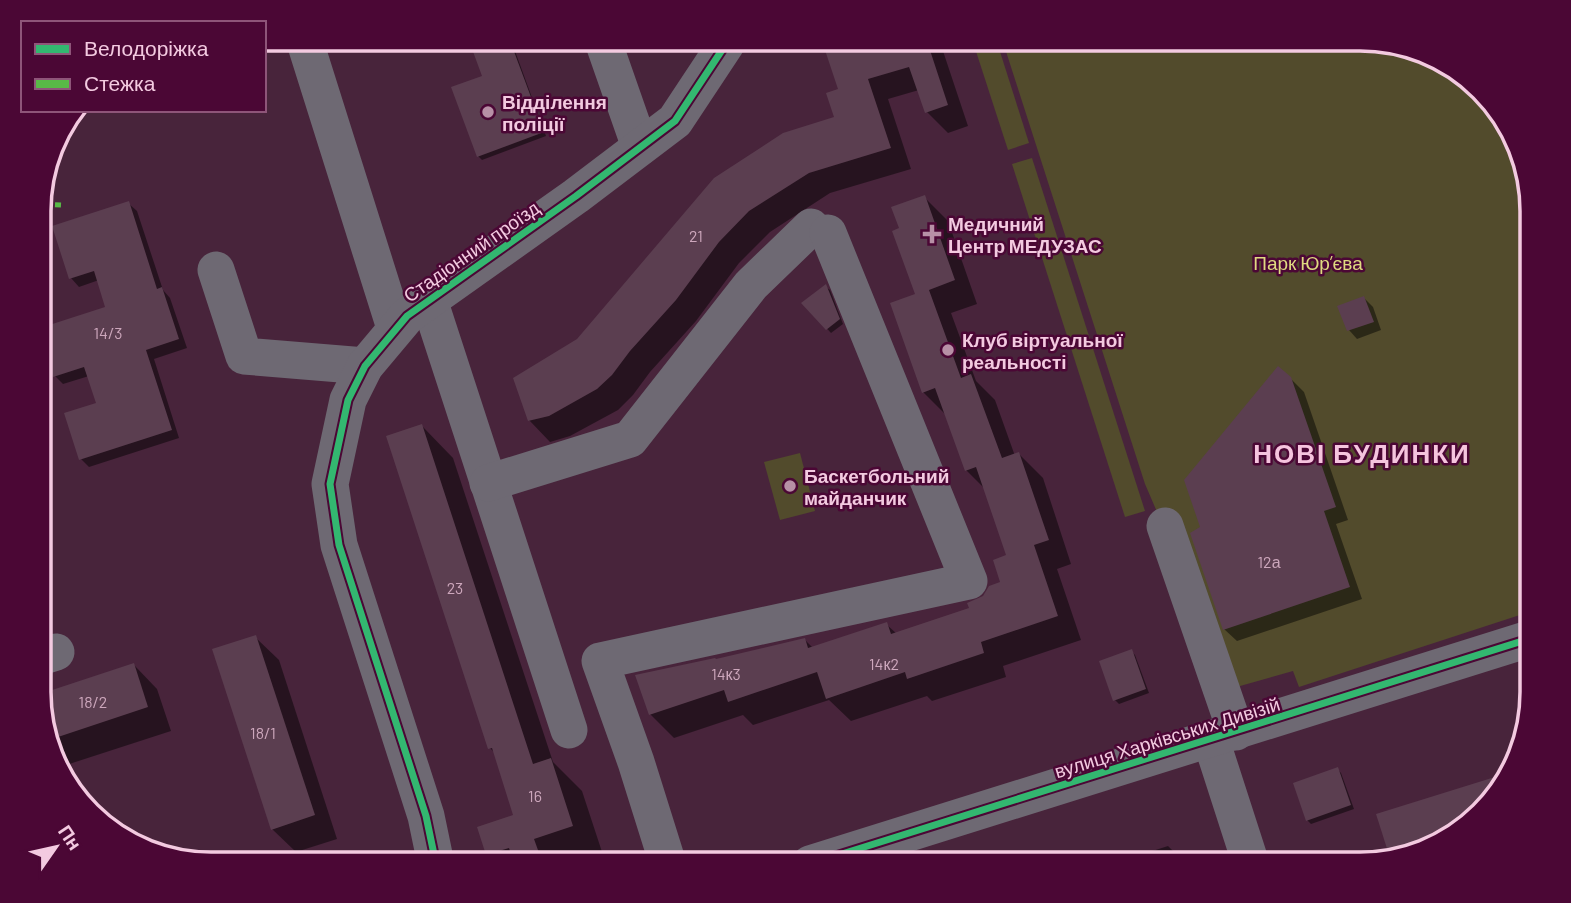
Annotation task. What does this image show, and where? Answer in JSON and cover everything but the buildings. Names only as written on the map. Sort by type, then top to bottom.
[{"type":"street","points":[[307,51],[395,328]]},
{"type":"street","points":[[606,51],[640,147]]},
{"type":"street","name":"Стадіонний проїзд","points":[[437,852],[439,812],[339,545],[330,484],[348,400],[365,366],[407,316],[576,196],[675,121],[721,51]]},
{"type":"street","points":[[488,483],[630,439],[751,285],[819,230],[969,581],[600,661],[664,852]]},
{"type":"street","points":[[216,270],[244,356],[365,366]]},
{"type":"street","points":[[429,300],[569,730]]},
{"type":"street","points":[[1165,526],[1224,736],[1248,852]]},
{"type":"street","name":"вулиця Харківських Дивізій","points":[[849,852],[1520,642]]},
{"type":"green space","points":[[976,51],[1000,51],[1029,143],[1008,150]]},
{"type":"green space","name":"Парк Юр’єва","points":[[1006,51],[1381,52],[1421,63],[1458,84],[1480,105],[1504,140],[1512,160],[1520,201],[1520,615],[1299,687],[1293,671],[1233,688],[1145,484]]},
{"type":"green space","points":[[1032,158],[1145,511],[1125,517],[1012,164]]},
{"type":"green space","name":"Баскетбольний майданчик","points":[[800,453],[815,511],[780,520],[764,462]]},
{"type":"marked path","points":[[51,205],[61,205]]},
{"type":"cycle path","points":[[434,852],[426,816],[339,545],[330,484],[348,400],[365,366],[407,316],[576,196],[675,121],[721,51]]},
{"type":"cycle path","points":[[848,852],[1520,642]]},
{"type":"place","name":"Відділення поліції","points":[[488,112]]},
{"type":"place","name":"Медичний Центр МЕДУЗАС","points":[[932,234]]},
{"type":"place","name":"Клуб віртуальної реальності","points":[[948,350]]},
{"type":"place","name":"Баскетбольний майданчик","points":[[790,486]]},
{"type":"district","name":"НОВІ БУДИНКИ","points":[[1362,452]]}]
